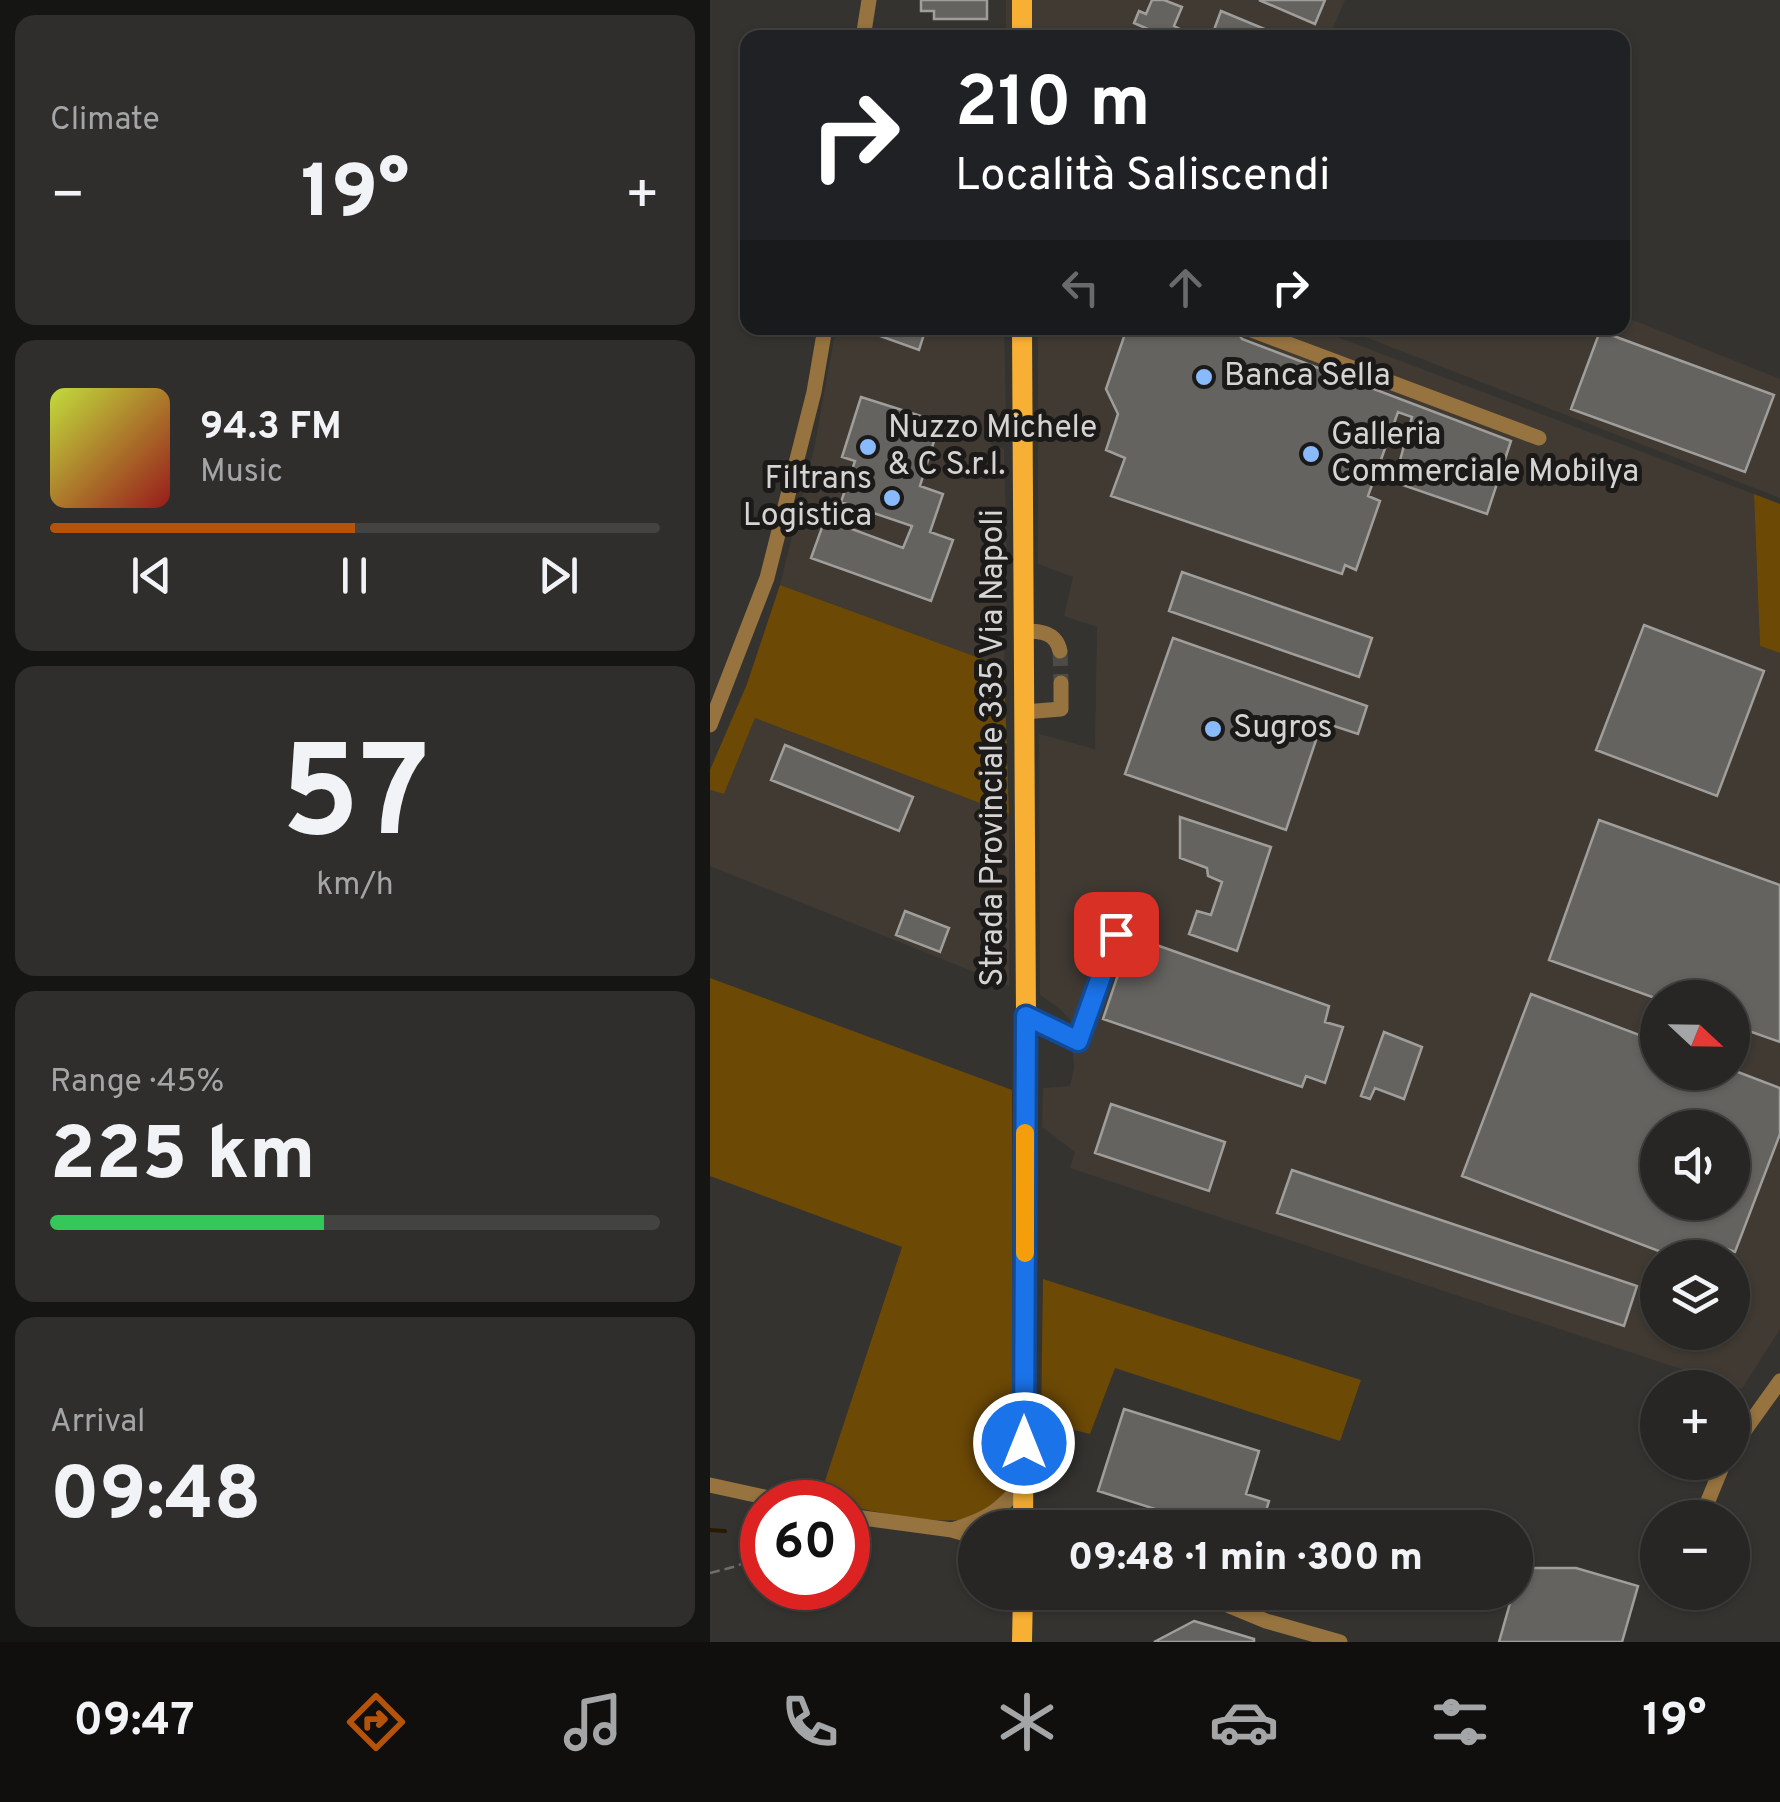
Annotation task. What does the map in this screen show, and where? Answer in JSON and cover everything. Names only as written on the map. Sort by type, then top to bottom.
[{"type":"main road","points":[[1022,0],[1022,30]]},
{"type":"main road","name":"Strada Provinciale 335 Via Napoli","points":[[1022,335],[1026,1016],[1023,1510]]},
{"type":"main road","points":[[1022,1610],[1022,1642]]},
{"type":"street","points":[[864,30],[869,0]]},
{"type":"street","points":[[710,725],[768,578],[810,409],[824,335]]},
{"type":"street","points":[[1265,335],[1539,438]]},
{"type":"street","points":[[1024,631],[1053,637],[1060,651]]},
{"type":"street","points":[[1024,712],[1061,709],[1060,683]]},
{"type":"street","points":[[1026,1016],[1078,1041],[1116,934]]},
{"type":"street","points":[[1750,1423],[1780,1381]]},
{"type":"street","points":[[1000,1510],[1024,1482]]},
{"type":"street","points":[[710,1485],[740,1492]]},
{"type":"street","points":[[870,1519],[958,1530]]},
{"type":"street","points":[[1240,1610],[1340,1642]]},
{"type":"path","points":[[710,1573],[740,1564]]},
{"type":"shaded area","points":[[1006,0],[1345,0],[1332,30],[1006,30]]},
{"type":"shaded area","points":[[1630,319],[1780,379],[1780,498],[1360,335],[1630,335]]},
{"type":"shaded area","points":[[835,335],[1004,335],[1006,417],[992,414],[991,444],[1004,449],[1004,667],[780,585],[814,449]]},
{"type":"shaded area","points":[[1038,335],[1332,335],[1754,494],[1760,646],[1780,653],[1780,1329],[1750,1376],[1750,1370],[1684,1370],[1070,1168],[1075,1152],[1042,1127],[1043,1088],[1070,1086],[1074,1068],[1070,1020],[1040,995],[1039,734],[1095,749],[1097,627],[1064,616],[1073,577],[1038,564]]},
{"type":"shaded area","points":[[1754,494],[1780,504],[1780,653],[1760,646]]},
{"type":"shaded area","points":[[780,585],[1004,667],[1009,814],[755,718],[724,794],[710,790],[710,770],[747,684]]},
{"type":"shaded area","points":[[755,718],[1009,814],[1009,986],[710,866],[710,790],[724,794]]},
{"type":"shaded area","points":[[710,978],[1012,1090],[1013,1481],[995,1504],[987,1510],[958,1510],[958,1519],[924,1519],[870,1511],[870,1480],[825,1480],[902,1247],[710,1176]]},
{"type":"shaded area","points":[[1043,1279],[1361,1380],[1340,1441],[1115,1368],[1090,1434],[1041,1422]]},
{"type":"building","points":[[921,0],[987,0],[987,19],[934,19],[934,11],[921,11]]},
{"type":"building","points":[[1152,0],[1182,7],[1174,26],[1182,30],[1150,30],[1134,23],[1139,11],[1146,14]]},
{"type":"building","points":[[1259,0],[1325,0],[1315,24]]},
{"type":"building","points":[[1221,11],[1267,30],[1214,30]]},
{"type":"building","points":[[877,335],[924,335],[919,350]]},
{"type":"building","name":"Galleria Commerciale Mobilya","points":[[1125,335],[1239,335],[1511,441],[1487,514],[1394,482],[1412,417],[1398,412],[1368,496],[1380,501],[1356,570],[1345,565],[1342,574],[1111,496],[1125,458],[1106,450],[1118,414],[1106,389]]},
{"type":"building","points":[[1599,335],[1611,335],[1774,395],[1745,472],[1571,409]]},
{"type":"building","points":[[861,397],[940,422],[920,486],[943,494],[930,532],[953,540],[931,601],[811,558],[825,519],[903,548],[912,526],[841,502],[855,461],[842,457]]},
{"type":"building","points":[[1182,572],[1372,638],[1359,677],[1169,611]]},
{"type":"building","points":[[1644,625],[1764,671],[1717,796],[1596,750]]},
{"type":"building","name":"Sugros","points":[[1173,638],[1367,706],[1358,734],[1322,722],[1286,830],[1125,774]]},
{"type":"building","points":[[785,745],[913,797],[899,831],[771,780]]},
{"type":"building","points":[[1180,817],[1271,847],[1237,951],[1189,934],[1197,911],[1211,915],[1222,882],[1208,876],[1207,868],[1180,858]]},
{"type":"building","points":[[1599,820],[1780,885],[1780,1042],[1750,1031],[1750,980],[1640,980],[1640,993],[1549,960]]},
{"type":"building","points":[[905,911],[949,928],[940,952],[896,935]]},
{"type":"building","points":[[1131,936],[1329,1006],[1325,1022],[1343,1027],[1325,1083],[1306,1076],[1302,1087],[1103,1019]]},
{"type":"building","points":[[1531,994],[1640,1035],[1640,1090],[1750,1090],[1750,1077],[1780,1088],[1780,1134],[1750,1213],[1750,1110],[1640,1110],[1640,1220],[1747,1220],[1740,1240],[1640,1240],[1640,1244],[1462,1176]]},
{"type":"building","points":[[1384,1032],[1422,1047],[1404,1099],[1375,1088],[1370,1099],[1361,1096]]},
{"type":"building","points":[[1111,1104],[1225,1142],[1209,1191],[1095,1153]]},
{"type":"building","points":[[1292,1170],[1637,1286],[1624,1326],[1277,1213]]},
{"type":"building","points":[[1124,1409],[1259,1451],[1246,1494],[1269,1501],[1266,1510],[1158,1510],[1098,1491]]},
{"type":"building","points":[[1533,1568],[1576,1568],[1638,1586],[1622,1642],[1499,1642],[1508,1610],[1533,1610]]},
{"type":"building","points":[[1194,1621],[1254,1639],[1254,1642],[1154,1642]]},
{"type":"waterway","points":[[710,1530],[725,1531]]},
{"type":"tunnel","points":[[1060,651],[1061,683]]},
{"type":"slow traffic","points":[[1025,1133],[1025,1253]]},
{"type":"place","name":"Banca Sella","points":[[1204,377]]},
{"type":"place","name":"Nuzzo Michele & C S.r.l.","points":[[868,447]]},
{"type":"place","name":"Galleria Commerciale Mobilya","points":[[1311,454]]},
{"type":"place","name":"Filtrans Logistica","points":[[892,498]]},
{"type":"place","name":"Sugros","points":[[1213,729]]},
{"type":"route","points":[[1024,1443],[1026,1016],[1078,1041],[1116,934]]}]
